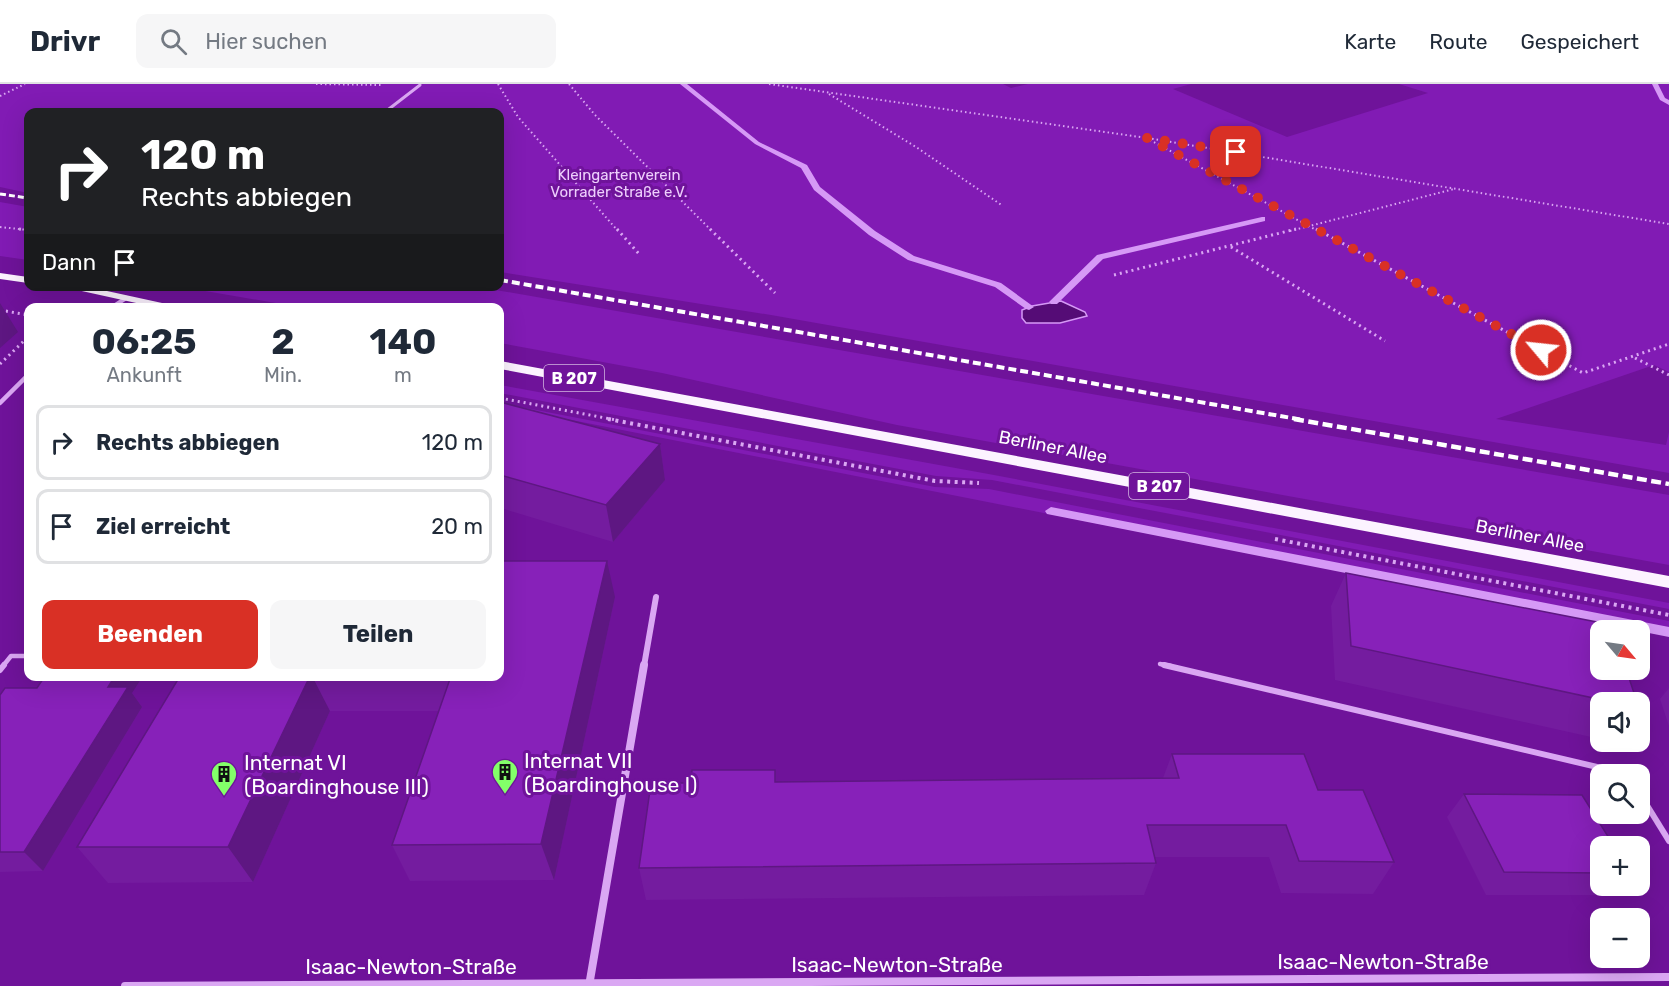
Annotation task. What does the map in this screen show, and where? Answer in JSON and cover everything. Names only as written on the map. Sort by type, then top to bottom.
[{"type":"main road","points":[[0,276],[24,279]]},
{"type":"main road","points":[[90,291],[153,303]]},
{"type":"main road","name":"Berliner Allee","points":[[504,366],[1669,582]]},
{"type":"street","points":[[118,303],[126,298]]},
{"type":"street","points":[[0,403],[24,379]]},
{"type":"street","points":[[590,985],[656,597]]},
{"type":"street","name":"Isaac-Newton-Straße","points":[[125,986],[1669,977]]},
{"type":"lane","points":[[390,108],[420,85]]},
{"type":"lane","points":[[0,670],[11,656],[24,656]]},
{"type":"lane","points":[[1160,664],[1590,765]]},
{"type":"lane","points":[[1650,810],[1669,841]]},
{"type":"path","points":[[0,96],[25,84]]},
{"type":"path","points":[[498,84],[518,117],[640,255]]},
{"type":"path","points":[[569,84],[595,115],[775,293]]},
{"type":"path","points":[[769,84],[1147,138],[1669,224]]},
{"type":"path","points":[[826,92],[916,147],[1003,206]]},
{"type":"path","points":[[1147,138],[1583,373],[1669,344]]},
{"type":"path","points":[[574,181],[654,172]]},
{"type":"path","points":[[1114,275],[1458,188]]},
{"type":"path","points":[[0,226],[24,229]]},
{"type":"path","points":[[1230,247],[1385,341]]},
{"type":"path","points":[[0,310],[24,314]]},
{"type":"path","points":[[0,364],[24,341]]},
{"type":"path","points":[[1634,357],[1669,375]]},
{"type":"path","points":[[504,399],[935,481],[989,484]]},
{"type":"path","points":[[1271,538],[1669,615]]},
{"type":"green space","name":"Kleingartenverein Vorrader Straße e.V.","points":[[0,84],[1003,84],[1011,88],[1028,84],[1191,84],[1173,89],[1287,137],[1428,93],[1399,84],[1669,84],[1669,372],[1654,365],[1496,419],[1666,445],[1669,432],[1669,473],[771,315],[504,273],[504,108],[24,108],[24,192],[0,187]]},
{"type":"green space","points":[[0,202],[24,206],[24,259],[0,256]]},
{"type":"green space","points":[[205,291],[502,291],[1669,495],[1669,565],[897,425],[662,373],[504,344],[504,303],[276,303]]},
{"type":"green space","points":[[504,386],[994,475],[1669,603],[1669,609],[992,480],[936,476],[504,394]]},
{"type":"green space","points":[[504,404],[935,487],[989,489],[1669,621],[1669,636],[1650,632],[1650,620],[1590,620],[504,407]]},
{"type":"shaded area","points":[[1061,301],[1085,312],[1087,316],[1060,323],[1026,323],[1022,318],[1022,310]]},
{"type":"building","points":[[504,403],[660,444],[606,505],[504,476]]},
{"type":"building","name":"Internat VII (Boardinghouse I)","points":[[504,561],[607,561],[541,844],[392,845],[449,681],[504,681]]},
{"type":"building","points":[[1346,573],[1590,621],[1590,680],[1630,680],[1634,692],[1590,692],[1590,697],[1351,646]]},
{"type":"building","points":[[42,681],[112,681],[108,687],[128,687],[24,852],[0,852],[0,695],[5,688],[37,688]]},
{"type":"building","points":[[177,681],[308,681],[228,847],[77,847]]},
{"type":"building","points":[[1172,754],[1304,754],[1318,790],[1363,790],[1394,862],[1299,861],[1286,825],[1147,825],[1156,863],[639,868],[651,783],[691,783],[692,770],[775,770],[775,782],[1179,778]]},
{"type":"building","points":[[1464,794],[1582,795],[1590,808],[1590,824],[1600,824],[1608,836],[1590,836],[1590,873],[1504,872]]},
{"type":"waterway","points":[[683,84],[757,143],[804,167],[817,188],[872,233],[911,258],[998,285],[1029,307]]},
{"type":"waterway","points":[[1655,84],[1662,99],[1669,103]]},
{"type":"waterway","points":[[1054,302],[1100,257],[1262,219]]},
{"type":"waterway","points":[[1051,511],[1669,632]]},
{"type":"railway","points":[[0,194],[24,197]]},
{"type":"railway","points":[[504,281],[1303,420]]},
{"type":"railway","points":[[1294,419],[1669,484]]},
{"type":"place","name":"Internat VII (Boardinghouse I)","points":[[505,795]]},
{"type":"place","name":"Internat VI (Boardinghouse III)","points":[[224,797]]},
{"type":"route","points":[[1236,152],[1147,138],[1541,350]]}]
